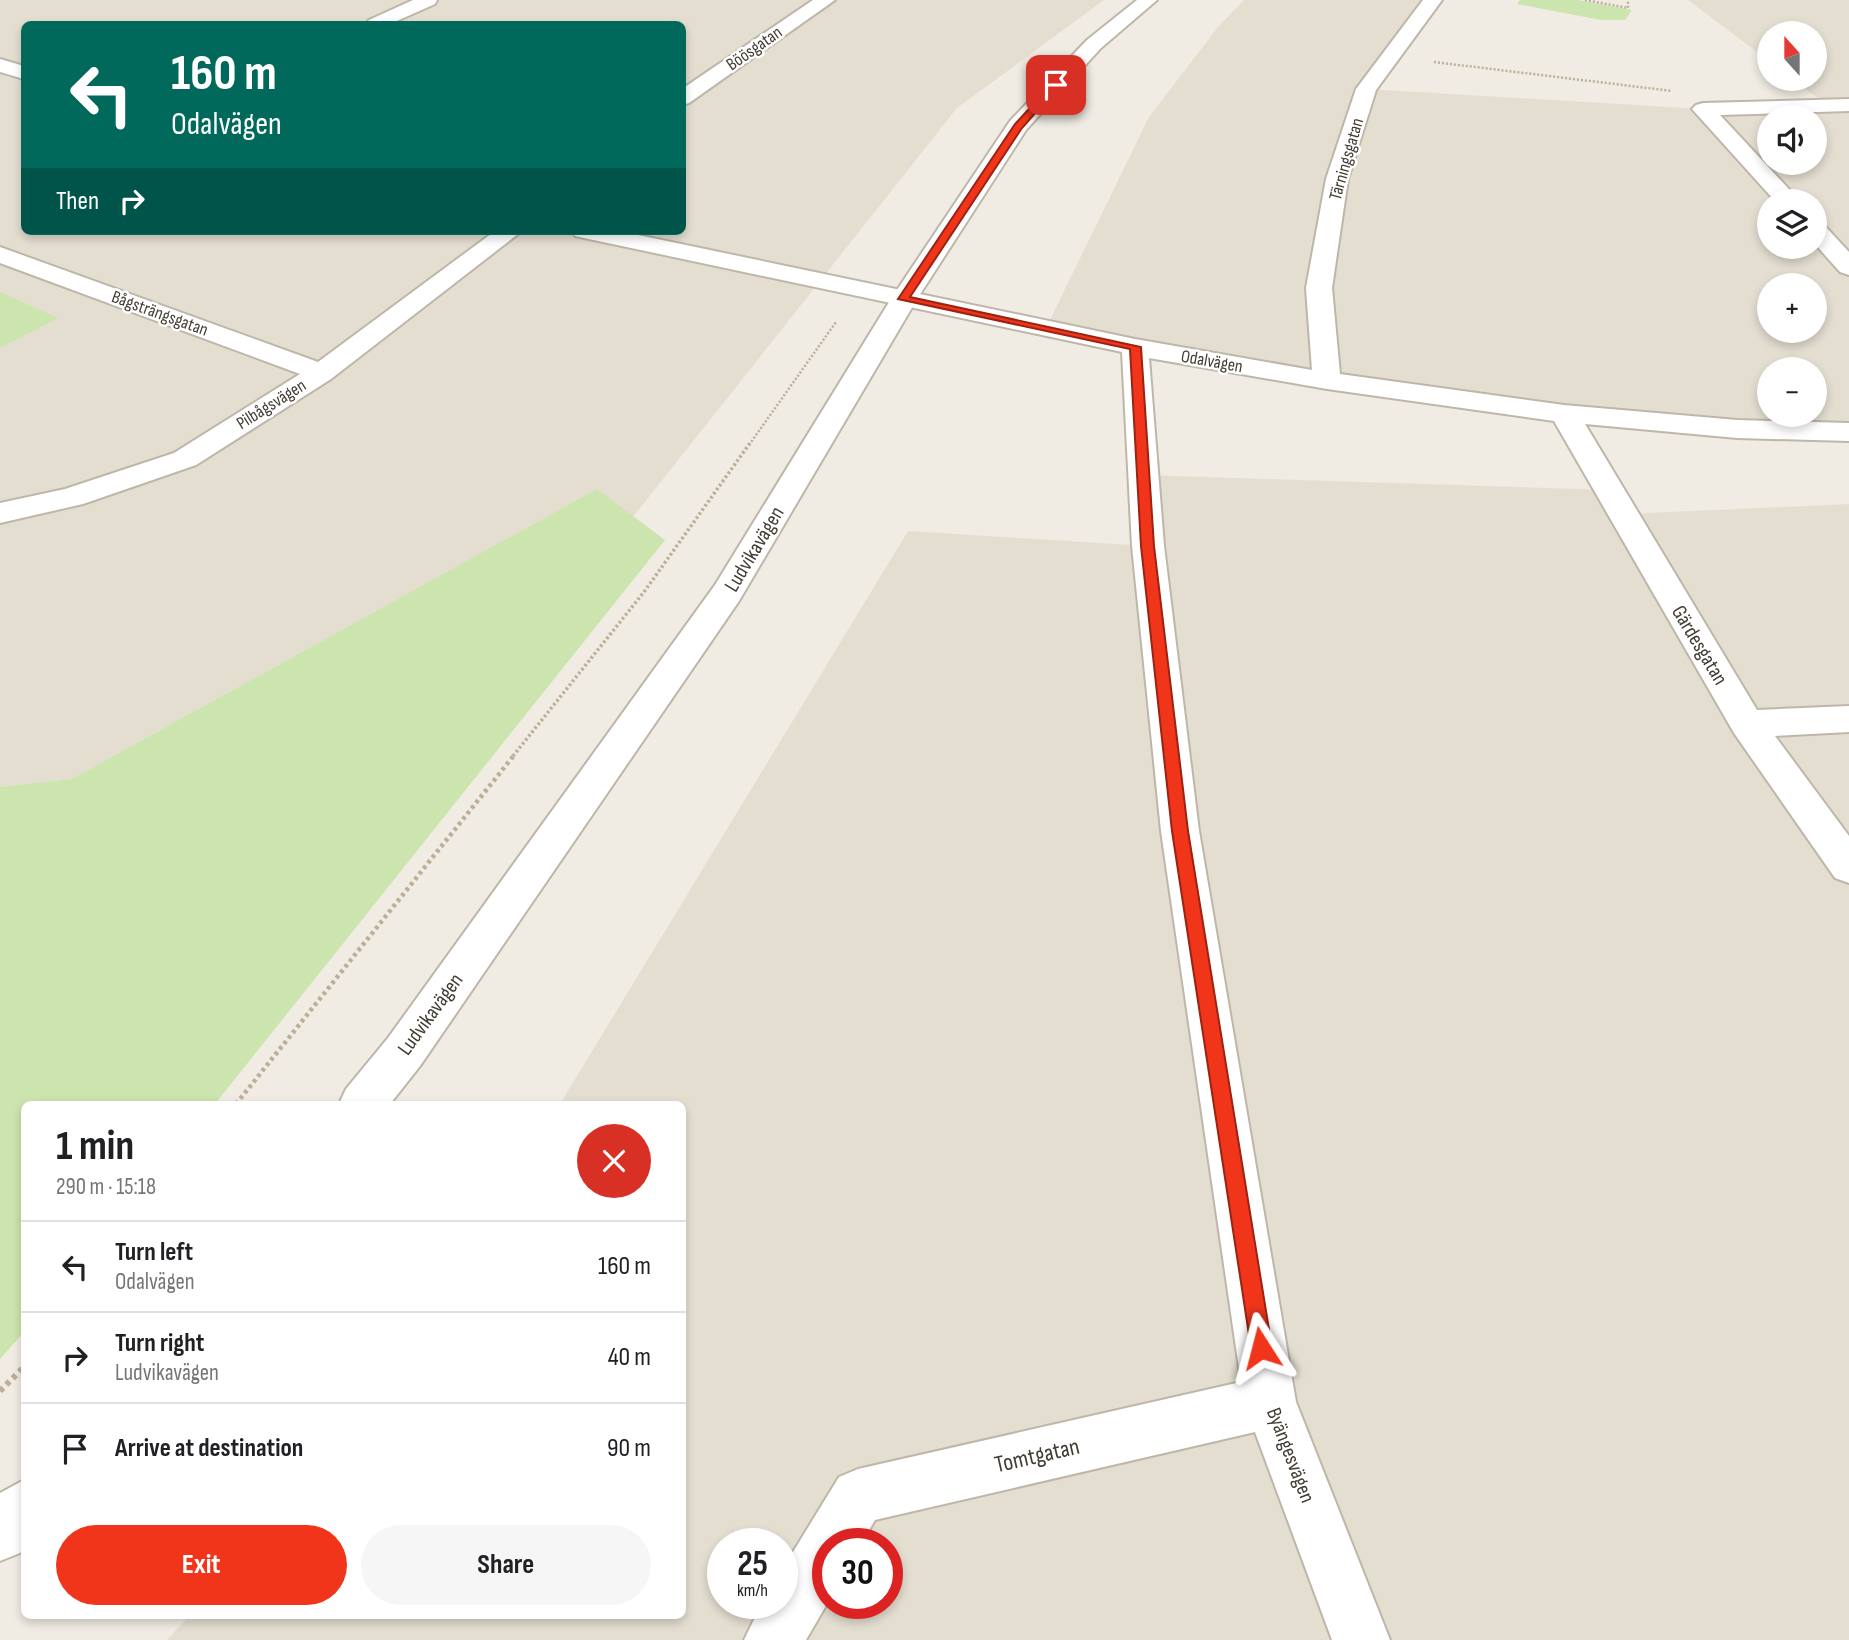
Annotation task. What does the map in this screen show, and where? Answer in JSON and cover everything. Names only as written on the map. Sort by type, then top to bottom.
[{"type":"street","points":[[382,21],[428,0]]},
{"type":"street","name":"Böösgatan","points":[[686,96],[826,0]]},
{"type":"street","name":"Ludvikavägen","points":[[364,1101],[404,1052],[727,593],[904,299],[1018,126],[1094,44],[1148,0]]},
{"type":"street","name":"Tärningsgatan","points":[[1327,381],[1319,288],[1337,179],[1366,89],[1433,0]]},
{"type":"street","points":[[0,65],[21,72]]},
{"type":"street","points":[[1703,109],[1849,105]]},
{"type":"street","points":[[1703,109],[1777,189]]},
{"type":"street","name":"Pilbågsvägen","points":[[0,513],[72,497],[185,459],[321,373],[505,235]]},
{"type":"street","name":"Odalvägen","points":[[603,235],[1136,347],[1327,381],[1564,414],[1737,429],[1849,432]]},
{"type":"street","points":[[1827,243],[1849,267]]},
{"type":"street","name":"Bågsträngsgatan","points":[[0,254],[321,373]]},
{"type":"street","name":"Byängesvägen","points":[[1136,347],[1148,546],[1180,831],[1270,1402],[1361,1640]]},
{"type":"street","name":"Gärdesgatan","points":[[1564,414],[1747,724],[1849,867]]},
{"type":"street","points":[[1747,724],[1849,719]]},
{"type":"street","name":"Tomtgatan","points":[[839,1528],[858,1496],[1270,1402]]},
{"type":"street","points":[[0,1533],[21,1511]]},
{"type":"street","name":"Tomtgatan","points":[[773,1640],[812,1575]]},
{"type":"path","points":[[1585,0],[1628,8],[1628,0]]},
{"type":"path","points":[[1391,57],[1673,91],[1703,109]]},
{"type":"path","points":[[238,1101],[644,592],[860,289]]},
{"type":"path","points":[[0,1391],[21,1370]]},
{"type":"shaded area","points":[[0,0],[1104,0],[957,108],[633,517],[596,490],[72,779],[0,787]]},
{"type":"shaded area","points":[[1244,0],[1433,0],[1367,89],[1703,109],[1757,107],[1757,175],[1827,175],[1827,105],[1808,91],[1827,91],[1827,21],[1757,21],[1757,52],[1688,0],[1849,0],[1849,432],[1770,427],[1827,427],[1827,357],[1757,357],[1757,426],[1564,414],[1046,328],[1149,117],[1218,27]]},
{"type":"shaded area","points":[[1143,475],[1609,490],[1626,514],[1849,504],[1849,1640],[167,1640],[186,1619],[686,1619],[686,1101],[562,1101],[908,531],[1147,546]]},
{"type":"green space","points":[[1520,0],[1578,0],[1632,10],[1625,20],[1601,20],[1517,4]]},
{"type":"green space","points":[[0,292],[58,318],[0,348]]},
{"type":"green space","points":[[597,489],[665,540],[217,1101],[21,1101],[21,1335],[0,1359],[0,787],[72,779]]},
{"type":"route","points":[[1056,85],[1018,126],[904,299],[1136,347],[1148,546],[1180,831],[1261,1348]]}]
